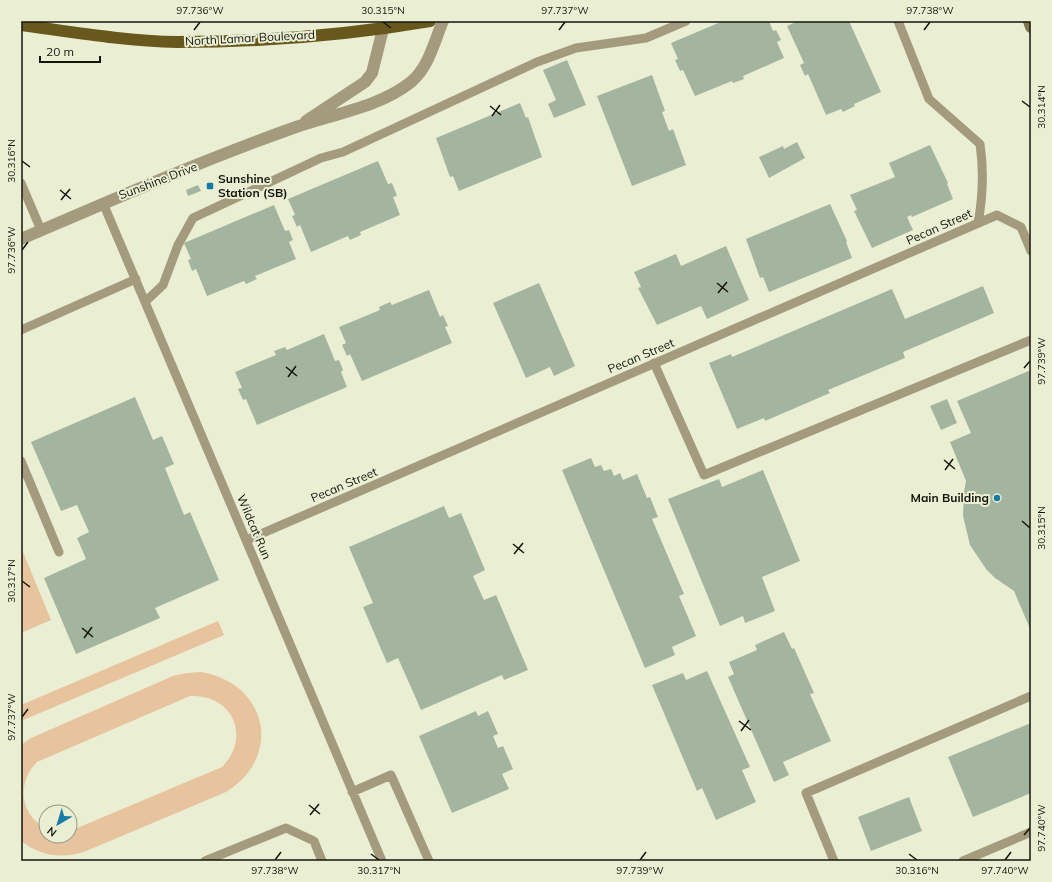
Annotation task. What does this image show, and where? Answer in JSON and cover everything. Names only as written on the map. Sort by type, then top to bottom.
[{"type":"main road","name":"North Lamar Boulevard","points":[[21,25],[52,25],[96,36],[177,42],[273,38],[430,21]]},
{"type":"main road","points":[[1029,21],[1031,26]]},
{"type":"street","name":"Sunshine Drive","points":[[21,239],[103,203],[297,127],[350,112],[388,95],[410,83],[420,74],[427,62],[443,21]]},
{"type":"street","name":"Sunshine Drive","points":[[297,127],[365,82],[372,73],[385,25]]},
{"type":"lane","points":[[146,302],[163,285],[178,245],[193,218],[321,158],[344,152],[537,62],[576,48],[646,38],[686,21]]},
{"type":"lane","points":[[898,21],[929,99],[980,144],[984,172],[982,205],[978,223]]},
{"type":"lane","points":[[21,183],[41,230]]},
{"type":"lane","name":"Wildcat Run","points":[[103,203],[382,861]]},
{"type":"lane","name":"Pecan Street","points":[[247,540],[997,215],[1021,227],[1031,251]]},
{"type":"lane","points":[[21,330],[136,279]]},
{"type":"lane","points":[[654,363],[704,475],[1031,340]]},
{"type":"lane","points":[[21,461],[59,552]]},
{"type":"lane","points":[[834,861],[806,794],[1031,696]]},
{"type":"lane","points":[[352,792],[391,775],[429,861]]},
{"type":"lane","points":[[206,861],[286,828],[314,842],[322,861]]},
{"type":"lane","points":[[963,861],[1031,832]]},
{"type":"shaded area","points":[[21,547],[51,620],[21,633]]},
{"type":"shaded area","points":[[218,621],[224,635],[21,721],[21,705]]},
{"type":"shaded area","points":[[201,672],[223,679],[241,690],[253,705],[260,723],[261,741],[256,760],[244,777],[226,792],[84,852],[59,856],[51,855],[36,850],[21,841],[21,745],[31,738],[173,676]],"holes":[[[190,696],[205,697],[217,702],[226,709],[233,719],[236,730],[236,743],[231,755],[222,767],[78,828],[78,844],[38,844],[38,823],[30,815],[24,798],[26,779],[37,762]]]},
{"type":"building","points":[[723,21],[769,21],[773,31],[776,30],[781,40],[777,42],[784,58],[743,76],[744,79],[733,83],[732,81],[695,96],[683,70],[680,71],[675,60],[678,59],[671,43]]},
{"type":"building","points":[[798,21],[849,21],[881,92],[854,104],[855,106],[843,112],[841,109],[826,115],[808,74],[805,76],[800,65],[804,63],[787,26]]},
{"type":"building","points":[[567,60],[586,105],[554,118],[548,104],[556,100],[543,70]]},
{"type":"building","points":[[652,75],[665,111],[662,112],[669,131],[673,129],[686,165],[632,186],[597,96]]},
{"type":"building","points":[[520,103],[526,118],[528,117],[542,157],[459,191],[453,176],[450,177],[436,138]]},
{"type":"building","points":[[797,142],[805,158],[769,178],[759,157],[783,146],[784,149]]},
{"type":"building","points":[[930,145],[948,183],[947,184],[953,199],[912,217],[911,215],[907,217],[913,230],[872,248],[854,211],[857,210],[850,195],[895,177],[889,163]]},
{"type":"building","points":[[378,161],[388,184],[392,183],[397,196],[393,197],[400,215],[360,232],[361,235],[350,240],[348,236],[311,252],[300,225],[297,227],[292,216],[295,215],[288,199]]},
{"type":"building","points":[[198,185],[201,191],[188,196],[186,190]]},
{"type":"building","points":[[830,204],[847,241],[846,242],[852,258],[769,292],[763,277],[760,278],[746,239]]},
{"type":"building","points":[[274,205],[285,231],[289,230],[293,240],[289,242],[296,259],[255,276],[257,279],[246,284],[244,281],[207,296],[196,269],[192,271],[188,260],[191,259],[184,243]]},
{"type":"building","points":[[726,246],[749,300],[707,319],[701,306],[657,325],[638,288],[641,287],[634,272],[676,254],[681,266]]},
{"type":"building","points":[[539,283],[575,366],[554,376],[550,367],[526,378],[493,303]]},
{"type":"building","points":[[983,286],[994,313],[903,352],[905,358],[828,390],[830,393],[765,421],[764,418],[737,429],[709,363],[731,354],[732,357],[892,289],[905,319]]},
{"type":"building","points":[[429,290],[440,317],[443,315],[448,326],[445,327],[452,343],[362,381],[350,354],[347,356],[342,345],[346,343],[339,327],[380,310],[379,307],[390,302],[392,305]]},
{"type":"building","points":[[324,334],[335,361],[339,360],[343,370],[341,372],[347,387],[257,425],[246,399],[243,400],[238,389],[242,388],[235,372],[276,355],[274,351],[285,347],[287,350]]},
{"type":"building","name":"Main Building","points":[[1031,370],[1031,631],[1014,591],[995,578],[986,569],[970,545],[963,516],[966,481],[950,442],[971,433],[957,401]]},
{"type":"building","points":[[135,397],[153,440],[162,436],[174,464],[165,468],[184,515],[190,512],[219,580],[155,608],[160,618],[76,654],[44,578],[86,559],[77,538],[89,532],[77,505],[61,511],[31,442]]},
{"type":"building","points":[[947,399],[957,423],[941,430],[930,406]]},
{"type":"building","points":[[591,458],[595,467],[601,465],[604,471],[611,469],[614,476],[620,473],[623,480],[637,474],[647,498],[650,497],[658,517],[652,519],[684,594],[679,596],[696,636],[672,647],[675,655],[645,668],[562,470]]},
{"type":"building","points":[[763,470],[800,561],[762,577],[775,611],[745,623],[743,616],[720,626],[668,499],[719,479],[722,487]]},
{"type":"building","points":[[444,506],[449,518],[461,513],[485,570],[473,576],[484,600],[496,595],[528,670],[504,680],[502,675],[421,710],[398,658],[387,663],[363,607],[373,603],[349,547]]},
{"type":"building","points":[[784,632],[792,649],[794,648],[814,693],[810,694],[831,741],[783,762],[789,775],[774,782],[728,677],[734,674],[729,662],[757,650],[755,645]]},
{"type":"building","points":[[707,671],[750,767],[742,770],[756,802],[716,820],[702,788],[697,791],[652,685],[683,673],[686,680]]},
{"type":"building","points":[[476,711],[478,716],[488,711],[498,734],[493,736],[498,748],[503,746],[513,769],[502,774],[509,789],[452,813],[419,736]]},
{"type":"building","points":[[1031,723],[1031,793],[973,817],[948,757]]},
{"type":"building","points":[[909,797],[922,831],[871,851],[858,817]]},
{"type":"place","name":"Sunshine Station (SB)","points":[[210,186]]},
{"type":"place","name":"Main Building","points":[[997,498]]}]
